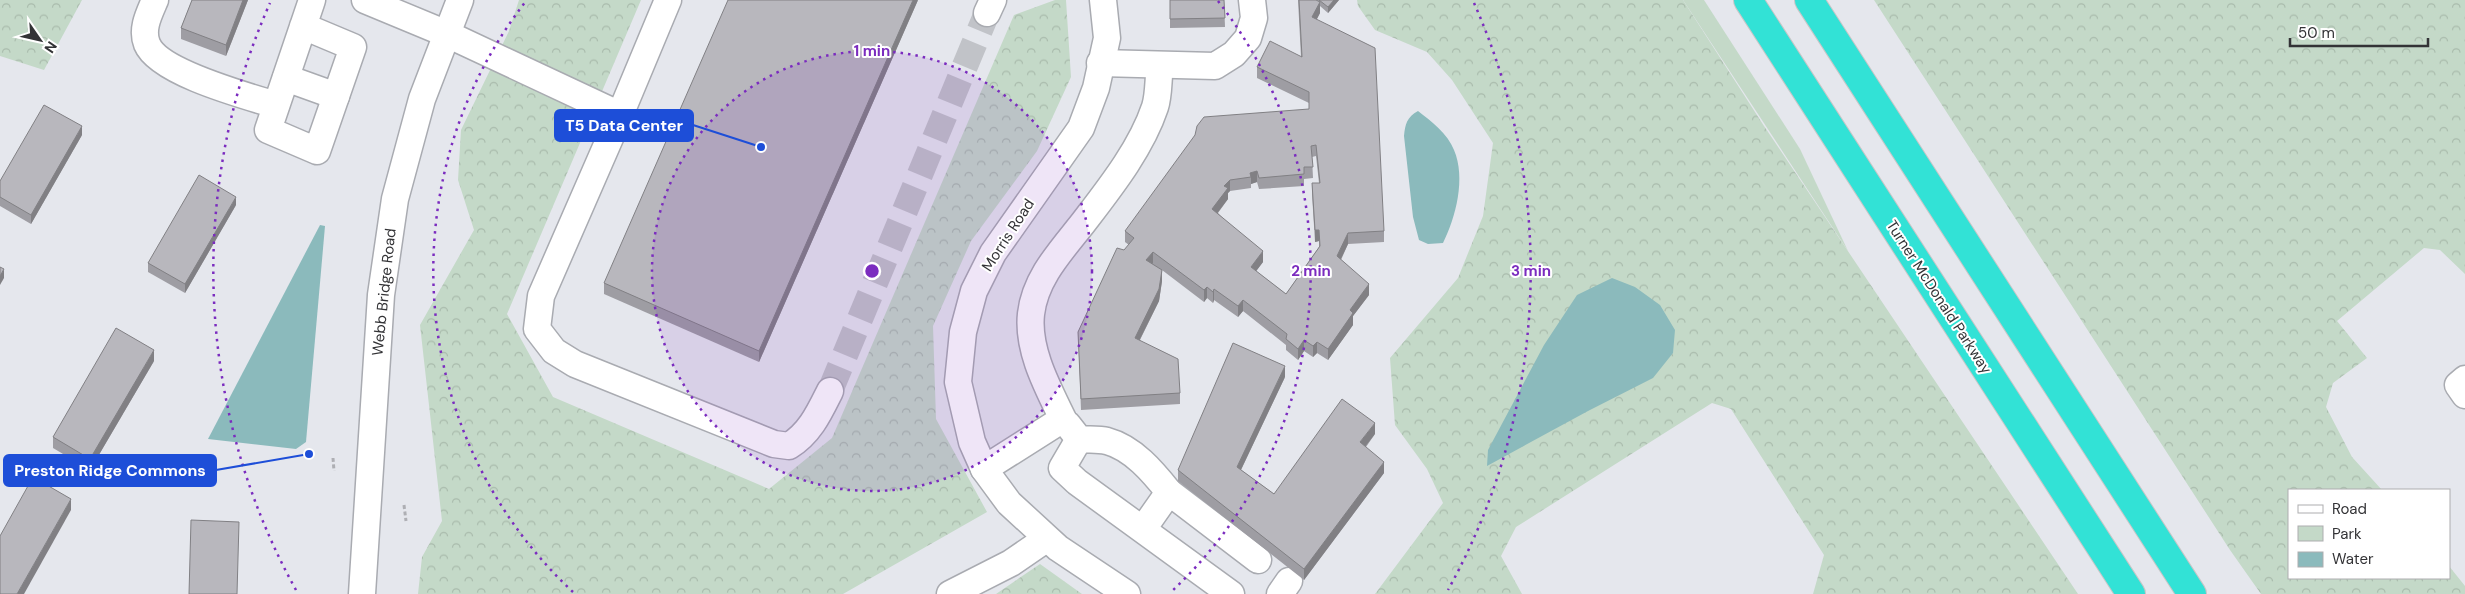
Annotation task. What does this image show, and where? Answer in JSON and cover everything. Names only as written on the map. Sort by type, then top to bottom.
[{"type":"highway","name":"Turner McDonald Parkway","points":[[1748,0],[2131,594]]},
{"type":"highway","points":[[1809,0],[2192,594]]},
{"type":"street","points":[[155,0],[145,25],[147,44],[162,62],[212,85],[276,105]]},
{"type":"street","points":[[303,26],[353,47],[317,151],[268,130],[276,105],[286,78],[303,26],[312,0]]},
{"type":"street","points":[[365,0],[447,34],[620,115]]},
{"type":"street","name":"Webb Bridge Road","points":[[362,594],[381,295],[395,199],[422,99],[460,0]]},
{"type":"street","points":[[668,0],[620,115],[540,296],[537,329],[554,351],[575,364],[774,444],[789,446],[802,438],[816,419],[830,391]]},
{"type":"street","name":"Morris Road","points":[[1103,0],[1107,38],[1096,88],[1081,128],[993,253],[972,299],[962,332],[958,382],[972,442],[984,469],[1009,503],[1046,539],[1127,594]]},
{"type":"street","points":[[1100,63],[1215,66],[1234,54],[1248,38],[1254,18],[1252,0]]},
{"type":"street","points":[[1160,66],[1155,106],[1138,142],[1112,184],[1055,257],[1037,288],[1031,315],[1033,345],[1063,419],[1080,440],[1105,441],[1114,444],[1147,466],[1169,492],[1258,560]]},
{"type":"street","points":[[286,78],[336,96]]},
{"type":"street","points":[[2465,380],[2458,385],[2465,395]]},
{"type":"street","points":[[984,469],[1063,419]]},
{"type":"street","points":[[1080,440],[1062,468],[1076,482],[1231,594]]},
{"type":"street","points":[[1143,529],[1169,492]]},
{"type":"street","points":[[950,594],[1010,563],[1046,539]]},
{"type":"path","points":[[333,458],[334,471]]},
{"type":"path","points":[[404,505],[406,521]]},
{"type":"green space","points":[[0,0],[82,0],[44,70],[0,56]]},
{"type":"green space","points":[[519,0],[641,0],[507,314],[553,397],[769,489],[832,438],[1014,15],[1055,0],[1066,0],[1071,77],[1037,151],[971,241],[933,326],[936,419],[987,512],[843,594],[418,594],[422,557],[442,521],[420,325],[474,230],[458,180],[461,130],[509,31]]},
{"type":"green space","points":[[1357,0],[1683,0],[1764,126],[2078,594],[1813,594],[1824,555],[1731,409],[1712,403],[1516,527],[1501,556],[1522,594],[1375,594],[1443,503],[1427,469],[1395,425],[1390,358],[1458,278],[1483,216],[1493,143],[1452,80],[1427,52],[1375,30],[1358,6]]},
{"type":"green space","points":[[1683,0],[1704,0],[1800,149],[1848,251]]},
{"type":"green space","points":[[1874,0],[2465,0],[2465,274],[2440,250],[2424,248],[2337,321],[2367,358],[2333,383],[2326,407],[2352,457],[2381,489],[2288,489],[2288,579],[2450,579],[2450,567],[2465,586],[2465,594],[2261,594],[2230,550]]},
{"type":"green space","points":[[1040,564],[1082,594],[996,594]]},
{"type":"water","points":[[1418,111],[1439,128],[1448,139],[1458,161],[1458,197],[1452,221],[1443,243],[1428,244],[1419,240],[1413,217],[1404,136],[1407,121]]},
{"type":"water","points":[[320,225],[325,226],[306,442],[296,449],[208,439]]},
{"type":"water","points":[[1612,278],[1635,287],[1660,305],[1675,330],[1673,353],[1653,378],[1487,466],[1488,450],[1544,345],[1577,295]]},
{"type":"building","points":[[192,0],[243,0],[226,45],[181,28]]},
{"type":"building","points":[[728,0],[913,0],[759,351],[604,283]]},
{"type":"building","points":[[1170,0],[1224,0],[1225,18],[1170,19]]},
{"type":"building","points":[[1299,0],[1316,0],[1320,2],[1312,17],[1375,48],[1384,231],[1348,233],[1337,256],[1369,284],[1350,310],[1353,313],[1328,349],[1317,342],[1313,346],[1304,340],[1298,349],[1286,339],[1287,334],[1243,300],[1238,306],[1214,289],[1213,292],[1207,287],[1204,290],[1153,252],[1146,260],[1162,270],[1159,289],[1135,338],[1178,359],[1180,393],[1081,399],[1078,332],[1117,248],[1124,250],[1134,238],[1125,231],[1195,135],[1197,126],[1204,117],[1309,109],[1309,92],[1257,67],[1270,41],[1302,57]],"holes":[[[1316,145],[1320,183],[1312,183],[1315,230],[1319,230],[1320,246],[1286,294],[1251,267],[1263,251],[1212,209],[1228,188],[1224,186],[1230,180],[1251,177],[1250,173],[1257,171],[1259,178],[1304,174],[1304,167],[1313,167],[1311,146]]]},
{"type":"building","points":[[1319,0],[1334,0],[1328,7]]},
{"type":"building","points":[[44,105],[82,126],[31,215],[0,197],[0,181]]},
{"type":"building","points":[[199,175],[236,197],[185,284],[148,263]]},
{"type":"building","points":[[0,267],[4,269],[0,276]]},
{"type":"building","points":[[116,328],[154,350],[90,459],[53,437]]},
{"type":"building","points":[[1233,343],[1285,366],[1237,467],[1274,494],[1342,399],[1375,423],[1360,442],[1384,462],[1304,569],[1178,470]]},
{"type":"building","points":[[33,477],[71,499],[17,594],[0,594],[0,536]]},
{"type":"building","points":[[191,520],[239,522],[237,594],[189,594]]},
{"type":"tunnel","points":[[830,391],[987,13]]},
{"type":"place","name":"T5 Data Center","points":[[761,147]]},
{"type":"place","name":"Preston Ridge Commons","points":[[309,454]]}]
